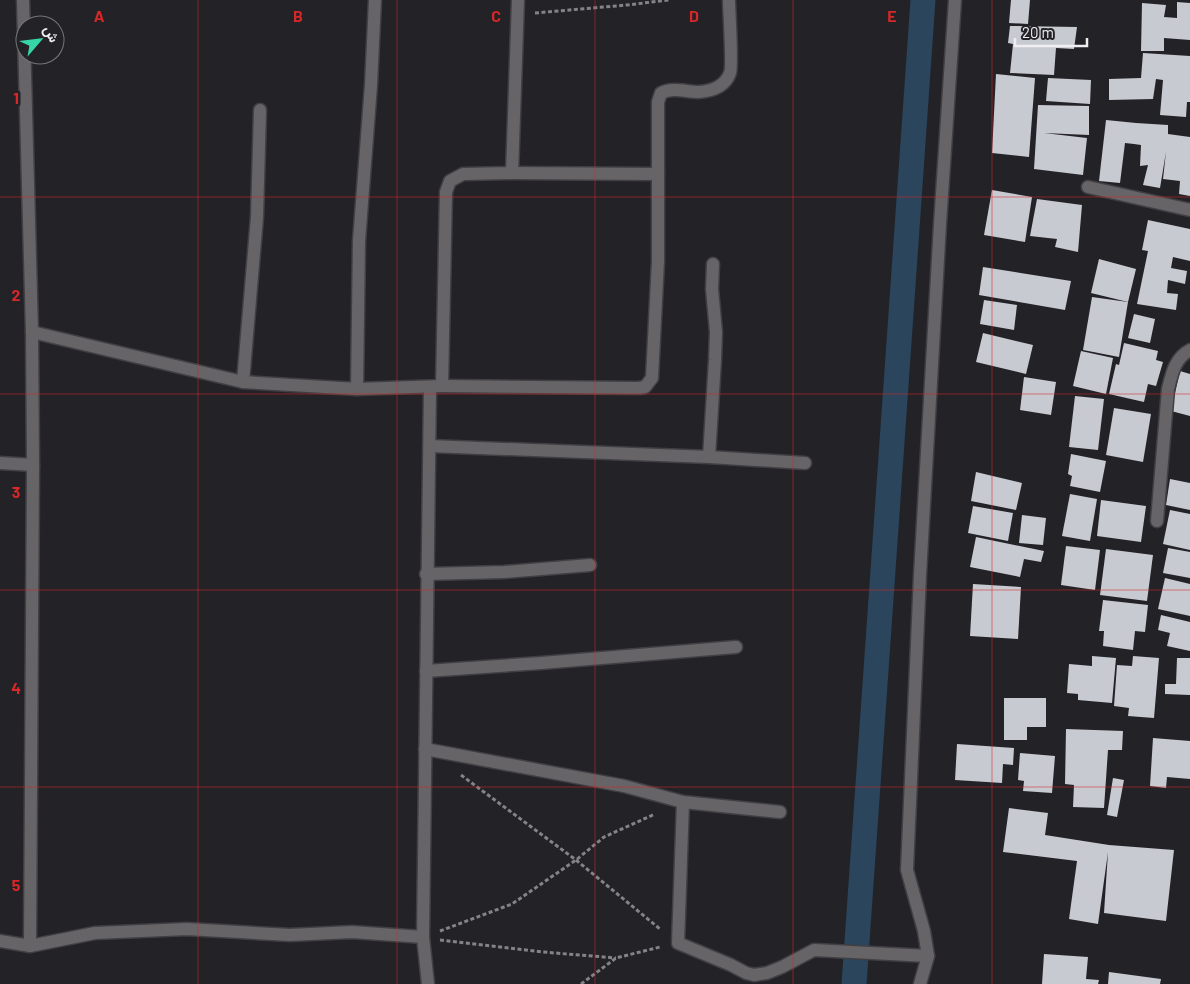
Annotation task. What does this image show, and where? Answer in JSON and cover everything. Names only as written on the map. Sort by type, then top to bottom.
[{"type":"street","points":[[23,0],[32,332],[33,465],[30,946]]},
{"type":"street","points":[[356,389],[359,241],[371,85],[375,0]]},
{"type":"street","points":[[512,173],[518,0]]},
{"type":"street","points":[[32,332],[243,382],[356,389],[645,387],[653,373],[658,261],[658,102],[661,93],[668,90],[699,92],[714,90],[723,84],[731,72],[729,0]]},
{"type":"street","points":[[920,984],[924,974],[924,931],[907,870],[921,566],[955,0]]},
{"type":"street","points":[[243,382],[257,217],[260,110]]},
{"type":"street","points":[[428,984],[423,938],[426,574],[430,446],[436,387],[446,192],[450,181],[463,174],[658,174]]},
{"type":"street","points":[[1088,188],[1190,210]]},
{"type":"street","points":[[709,456],[716,332],[712,289],[713,264]]},
{"type":"street","points":[[1157,521],[1168,389],[1172,370],[1184,354],[1190,350]]},
{"type":"street","points":[[430,446],[709,456],[805,463]]},
{"type":"street","points":[[0,463],[33,465]]},
{"type":"street","points":[[426,574],[504,572],[590,565]]},
{"type":"street","points":[[426,671],[736,647]]},
{"type":"street","points":[[425,749],[624,786],[683,802],[780,812]]},
{"type":"street","points":[[683,802],[678,943],[731,965],[746,974],[754,975],[782,967],[814,950],[924,955]]},
{"type":"street","points":[[0,941],[30,946],[95,933],[187,929],[290,935],[352,932],[423,938]]},
{"type":"path","points":[[517,14],[670,0]]},
{"type":"path","points":[[456,772],[576,860],[678,943]]},
{"type":"path","points":[[423,938],[512,904],[576,860],[604,837],[683,802]]},
{"type":"path","points":[[423,938],[543,952],[616,958],[678,943]]},
{"type":"path","points":[[581,984],[616,958]]},
{"type":"building","points":[[1011,0],[1030,0],[1028,24],[1009,23]]},
{"type":"building","points":[[1177,2],[1190,3],[1190,40],[1164,38],[1164,51],[1141,51],[1142,3],[1166,5],[1164,17],[1177,18]]},
{"type":"building","points":[[1010,26],[1077,27],[1074,49],[1056,48],[1054,75],[1010,73],[1013,44],[1008,43]]},
{"type":"building","points":[[1143,53],[1190,56],[1190,102],[1187,102],[1186,117],[1160,115],[1163,80],[1156,79],[1153,99],[1109,100],[1109,79],[1141,78]]},
{"type":"building","points":[[996,74],[1035,78],[1029,157],[992,153]]},
{"type":"building","points":[[1048,78],[1091,80],[1090,104],[1046,101]]},
{"type":"building","points":[[1038,105],[1089,106],[1089,135],[1044,133],[1087,138],[1083,175],[1034,169]]},
{"type":"building","points":[[1106,120],[1168,125],[1168,134],[1190,137],[1190,196],[1179,194],[1180,181],[1163,179],[1166,152],[1160,188],[1143,185],[1148,165],[1140,166],[1141,145],[1125,143],[1120,183],[1099,181]]},
{"type":"building","points":[[992,190],[1032,197],[1025,242],[984,235]]},
{"type":"building","points":[[1037,199],[1082,205],[1078,252],[1055,247],[1057,239],[1030,236]]},
{"type":"building","points":[[1148,220],[1190,229],[1190,261],[1173,257],[1171,268],[1187,271],[1185,284],[1168,280],[1167,293],[1178,294],[1176,310],[1137,304],[1148,251],[1142,250]]},
{"type":"building","points":[[1099,259],[1136,269],[1128,302],[1091,293]]},
{"type":"building","points":[[983,267],[1071,281],[1065,310],[979,295]]},
{"type":"building","points":[[1092,297],[1128,302],[1119,357],[1083,350]]},
{"type":"building","points":[[984,300],[1017,305],[1014,330],[980,324]]},
{"type":"building","points":[[1134,314],[1155,319],[1150,343],[1128,338]]},
{"type":"building","points":[[983,333],[1033,345],[1026,374],[976,362]]},
{"type":"building","points":[[1124,343],[1158,351],[1156,360],[1163,362],[1156,386],[1148,384],[1144,402],[1109,394],[1116,364],[1119,365]]},
{"type":"building","points":[[1081,351],[1113,358],[1106,394],[1073,386]]},
{"type":"building","points":[[1180,371],[1190,374],[1190,416],[1171,411]]},
{"type":"building","points":[[1024,377],[1056,382],[1051,415],[1020,410]]},
{"type":"building","points":[[1075,396],[1104,399],[1098,450],[1069,447]]},
{"type":"building","points":[[1114,408],[1151,414],[1143,462],[1106,455]]},
{"type":"building","points":[[1071,454],[1106,461],[1100,492],[1070,486],[1072,476],[1068,474]]},
{"type":"building","points":[[976,472],[1022,483],[1016,510],[971,501]]},
{"type":"building","points":[[1170,479],[1190,483],[1190,510],[1166,505]]},
{"type":"building","points":[[1070,494],[1097,499],[1090,541],[1062,536]]},
{"type":"building","points":[[1101,500],[1146,506],[1141,542],[1097,536]]},
{"type":"building","points":[[973,506],[1013,513],[1008,541],[968,533]]},
{"type":"building","points":[[1170,510],[1190,514],[1190,550],[1163,544]]},
{"type":"building","points":[[1022,515],[1046,518],[1043,545],[1019,543]]},
{"type":"building","points":[[976,537],[1044,551],[1041,562],[1024,559],[1020,577],[970,567]]},
{"type":"building","points":[[1066,546],[1100,550],[1095,590],[1061,585]]},
{"type":"building","points":[[1168,548],[1190,552],[1190,578],[1163,573]]},
{"type":"building","points":[[1106,549],[1153,555],[1147,601],[1100,595]]},
{"type":"building","points":[[1165,578],[1190,584],[1190,616],[1158,609]]},
{"type":"building","points":[[973,584],[1021,587],[1018,639],[970,636]]},
{"type":"building","points":[[1103,600],[1148,605],[1145,632],[1135,631],[1133,650],[1103,646],[1104,631],[1099,631]]},
{"type":"building","points":[[1161,615],[1190,622],[1190,651],[1167,646],[1170,633],[1158,630]]},
{"type":"building","points":[[1092,656],[1116,658],[1112,703],[1078,700],[1078,694],[1067,693],[1069,664],[1092,666]]},
{"type":"building","points":[[1133,656],[1159,658],[1154,718],[1128,716],[1129,708],[1114,706],[1117,665],[1132,666]]},
{"type":"building","points":[[1177,658],[1190,658],[1190,695],[1165,694],[1165,684],[1176,684]]},
{"type":"building","points":[[1004,698],[1046,698],[1046,727],[1027,727],[1027,740],[1004,740]]},
{"type":"building","points":[[1066,729],[1123,731],[1122,750],[1108,750],[1104,808],[1073,807],[1074,785],[1065,784]]},
{"type":"building","points":[[1153,738],[1190,741],[1190,779],[1167,777],[1166,788],[1150,786]]},
{"type":"building","points":[[957,744],[1014,748],[1013,765],[1003,764],[1002,783],[955,780]]},
{"type":"building","points":[[1020,753],[1055,756],[1052,793],[1023,791],[1024,781],[1018,780]]},
{"type":"building","points":[[1113,778],[1124,780],[1117,817],[1107,815]]},
{"type":"building","points":[[1009,808],[1048,813],[1045,835],[1109,845],[1174,850],[1166,921],[1104,913],[1108,852],[1098,924],[1069,919],[1077,861],[1003,852]]},
{"type":"building","points":[[1044,954],[1088,957],[1086,979],[1099,980],[1098,984],[1042,984]]},
{"type":"building","points":[[1109,972],[1161,979],[1160,984],[1108,984]]},
{"type":"waterway","points":[[854,984],[923,0]]}]
